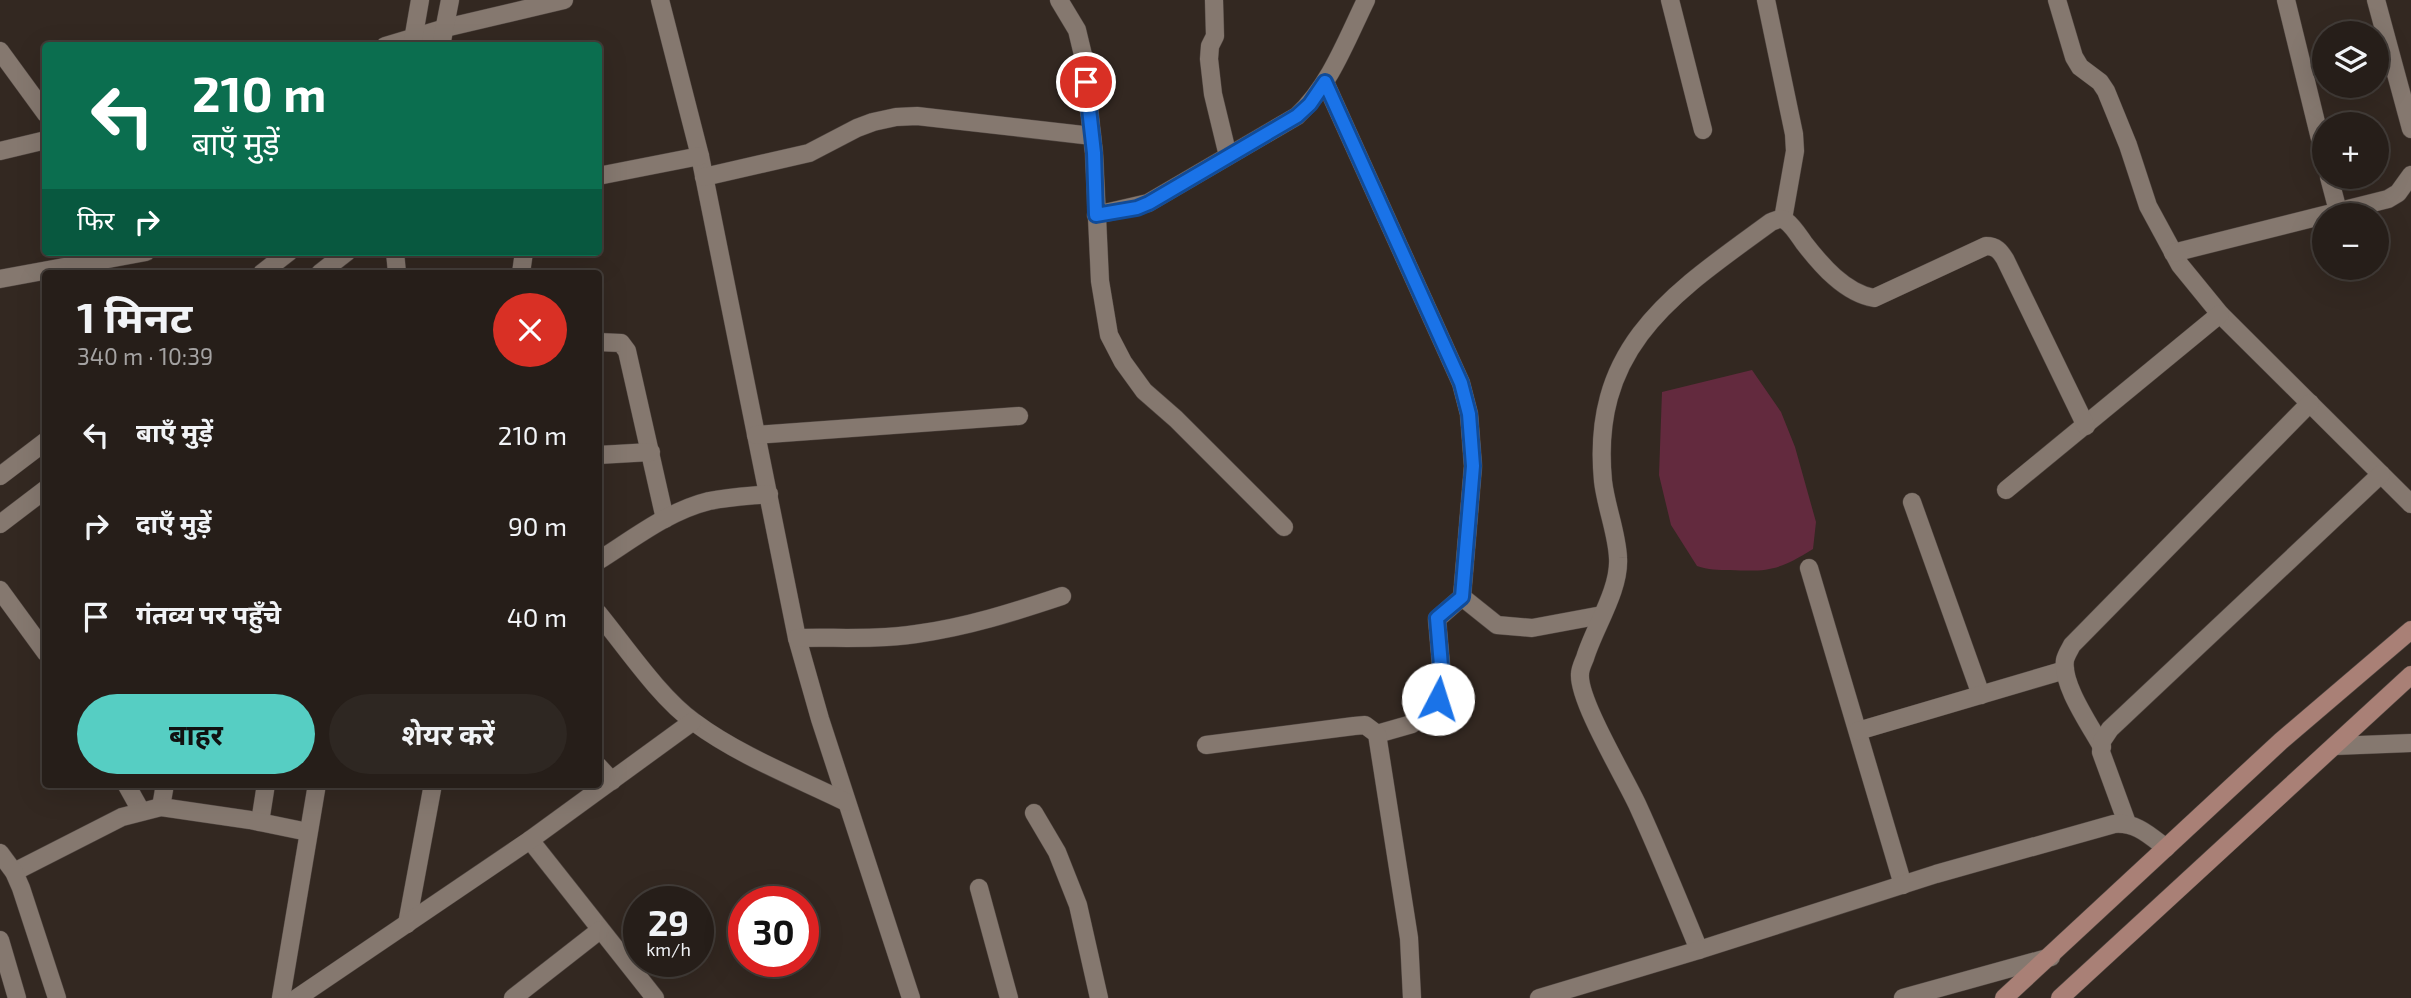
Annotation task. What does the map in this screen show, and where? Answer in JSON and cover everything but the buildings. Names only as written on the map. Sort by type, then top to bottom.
[{"type":"main road","points":[[2015,995],[2051,957],[2281,741],[2411,630]]},
{"type":"main road","points":[[2060,998],[2411,676]]},
{"type":"street","points":[[420,0],[413,42],[443,37],[564,0]]},
{"type":"street","points":[[443,37],[450,0]]},
{"type":"street","points":[[660,0],[701,156],[797,638],[846,802],[911,998]]},
{"type":"street","points":[[1059,0],[1077,30],[1083,55],[1092,136],[1100,281],[1109,334],[1123,362],[1144,391],[1176,419],[1284,527]]},
{"type":"street","points":[[1214,0],[1215,36],[1210,46],[1209,59],[1213,94],[1228,156]]},
{"type":"street","points":[[1096,215],[1137,208],[1149,203],[1297,116],[1310,104],[1325,82],[1366,0]]},
{"type":"street","points":[[1670,0],[1703,130]]},
{"type":"street","points":[[1766,0],[1794,134],[1795,151],[1783,219]]},
{"type":"street","points":[[2057,0],[2074,57],[2080,67],[2100,82],[2106,91],[2128,145],[2148,206],[2172,253],[2220,314],[2411,504]]},
{"type":"street","points":[[2286,0],[2313,112]]},
{"type":"street","points":[[2376,0],[2411,129]]},
{"type":"street","points":[[0,51],[42,109]]},
{"type":"street","points":[[1325,82],[1461,383],[1469,414],[1473,466],[1462,597],[1437,618],[1441,666],[1438,699],[1412,724],[1377,734]]},
{"type":"street","points":[[704,177],[809,153],[857,128],[896,117],[916,116],[1092,136]]},
{"type":"street","points":[[0,151],[42,141]]},
{"type":"street","points":[[602,175],[701,156]]},
{"type":"street","points":[[2371,203],[2388,199],[2398,193],[2411,176]]},
{"type":"street","points":[[2172,253],[2312,218]]},
{"type":"street","points":[[1783,219],[1815,257],[1844,284],[1854,292],[1874,298],[1986,246],[2000,250],[2086,426]]},
{"type":"street","points":[[1699,950],[1637,803],[1586,697],[1580,674],[1616,576],[1618,559],[1603,479],[1603,426],[1607,402],[1617,372],[1633,342],[1654,314],[1680,290],[1771,222],[1783,219]]},
{"type":"street","points":[[49,270],[124,256]]},
{"type":"street","points":[[266,270],[284,256]]},
{"type":"street","points":[[324,270],[342,256]]},
{"type":"street","points":[[0,279],[42,271]]},
{"type":"street","points":[[2006,490],[2220,314]]},
{"type":"street","points":[[602,342],[621,344],[627,351],[665,519]]},
{"type":"street","points":[[2102,747],[2070,688],[2065,658],[2072,645],[2310,403]]},
{"type":"street","points":[[756,435],[1019,416]]},
{"type":"street","points":[[0,477],[42,444]]},
{"type":"street","points":[[602,455],[651,452]]},
{"type":"street","points":[[2127,823],[2105,764],[2102,741],[2110,729],[2381,474]]},
{"type":"street","points":[[0,524],[42,492]]},
{"type":"street","points":[[602,558],[665,519],[708,502],[769,494]]},
{"type":"street","points":[[1912,502],[1981,695]]},
{"type":"street","points":[[1809,568],[1903,885]]},
{"type":"street","points":[[0,590],[42,648]]},
{"type":"street","points":[[797,638],[913,635],[1006,615],[1062,596]]},
{"type":"street","points":[[1462,597],[1497,625],[1532,628],[1602,615]]},
{"type":"street","points":[[602,618],[654,683],[692,722],[736,748],[846,802]]},
{"type":"street","points":[[1858,731],[2065,670]]},
{"type":"street","points":[[297,998],[530,840],[692,722]]},
{"type":"street","points":[[1206,745],[1365,725],[1377,734],[1409,938],[1412,998]]},
{"type":"street","points":[[2334,746],[2411,743]]},
{"type":"street","points":[[602,770],[612,781]]},
{"type":"street","points":[[127,788],[141,811]]},
{"type":"street","points":[[162,807],[164,788]]},
{"type":"street","points":[[260,822],[265,788]]},
{"type":"street","points":[[281,998],[316,788]]},
{"type":"street","points":[[407,924],[432,788]]},
{"type":"street","points":[[14,872],[122,817],[162,807],[308,832]]},
{"type":"street","points":[[1034,813],[1057,852],[1078,905],[1099,998]]},
{"type":"street","points":[[1539,998],[2041,843],[2113,824],[2127,823],[2142,830],[2166,848]]},
{"type":"street","points":[[530,840],[655,998]]},
{"type":"street","points":[[0,853],[14,872],[57,998]]},
{"type":"street","points":[[979,888],[1009,998]]},
{"type":"street","points":[[513,998],[600,930]]},
{"type":"street","points":[[0,940],[17,998]]},
{"type":"street","points":[[1903,998],[2051,957]]},
{"type":"shaded area","points":[[1752,370],[1781,412],[1795,447],[1816,522],[1813,549],[1782,565],[1764,570],[1717,570],[1697,566],[1671,525],[1659,475],[1662,392]]},
{"type":"route","points":[[1086,82],[1094,153],[1096,215],[1137,208],[1149,203],[1267,135],[1297,116],[1310,104],[1325,82],[1461,383],[1469,414],[1473,466],[1462,597],[1437,618],[1441,666],[1438,699]]}]
